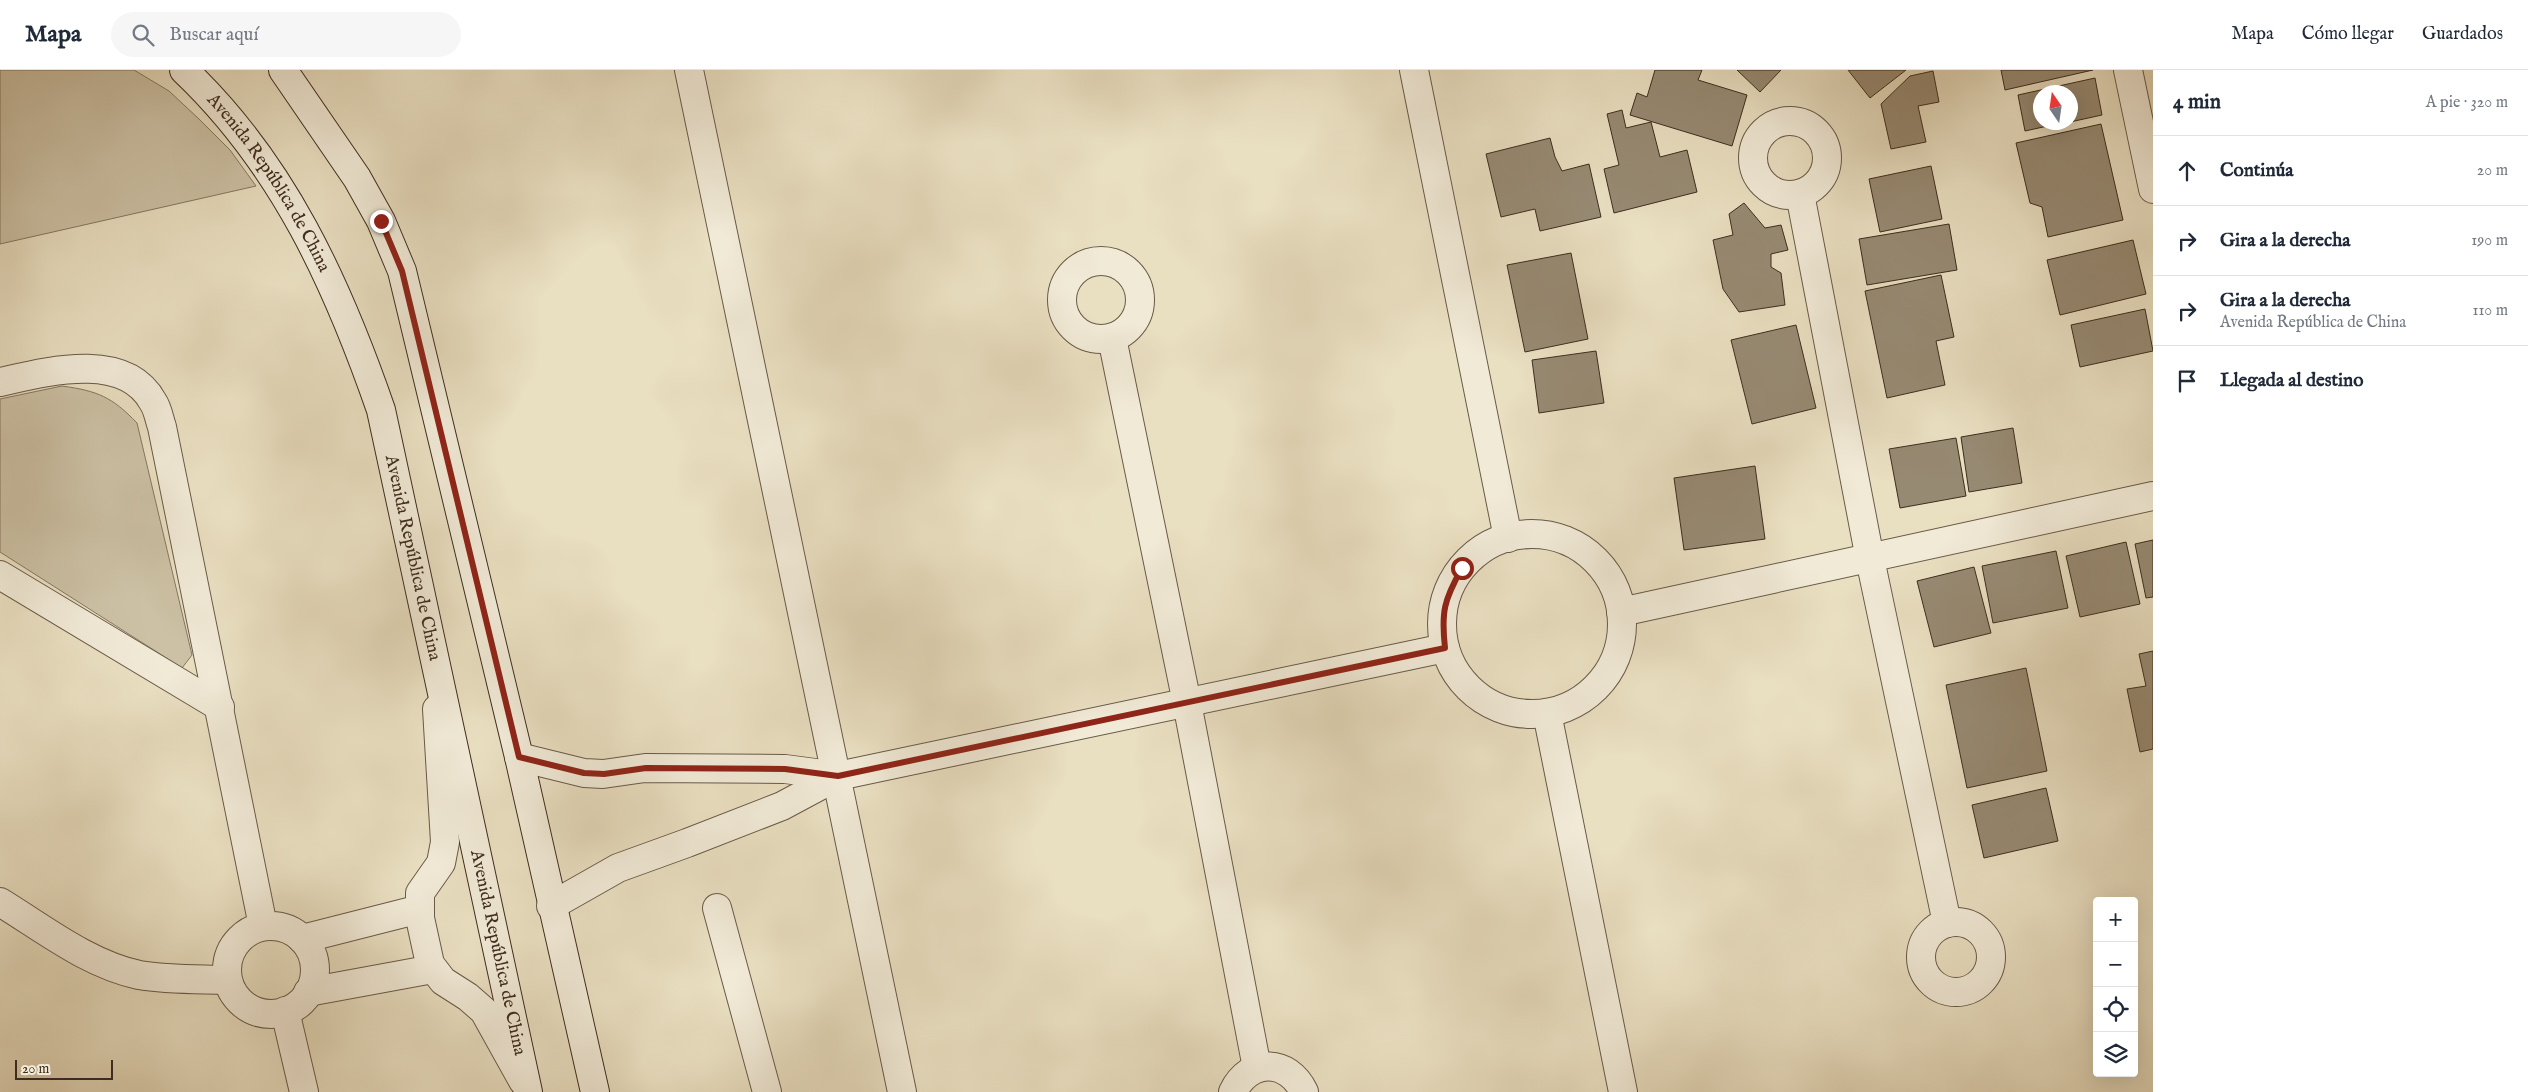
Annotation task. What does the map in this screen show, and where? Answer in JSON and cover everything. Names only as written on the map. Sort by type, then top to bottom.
[{"type":"street","name":"Avenida República de China","points":[[184,70],[211,96],[256,151],[317,252],[350,326],[381,410],[528,1091]]},
{"type":"street","points":[[283,70],[357,178],[381,221],[402,271],[519,757],[595,1092]]},
{"type":"street","points":[[689,70],[838,776],[902,1092]]},
{"type":"street","points":[[1414,70],[1508,538]]},
{"type":"street","points":[[2128,70],[2153,189]]},
{"type":"street","points":[[1800,194],[1870,559],[1946,923]]},
{"type":"street","points":[[1112,338],[1187,703],[1257,1068]]},
{"type":"street","points":[[0,382],[70,368],[93,369],[130,379],[146,391],[154,403],[162,427],[263,926]]},
{"type":"street","points":[[1621,612],[2153,496]]},
{"type":"street","points":[[1536,534],[1563,540],[1587,552],[1606,572],[1619,597],[1621,612],[1623,626],[1618,655],[1603,681],[1581,701],[1547,713],[1526,715],[1499,708],[1474,694],[1456,673],[1445,648],[1442,620],[1448,593],[1462,568],[1482,549],[1508,538],[1536,534]]},
{"type":"street","points":[[0,575],[220,707]]},
{"type":"street","points":[[433,645],[445,842],[441,863],[420,893],[425,949],[430,964],[443,981],[468,997],[484,1011],[528,1091]]},
{"type":"street","points":[[552,906],[618,868],[782,806],[838,776],[1445,648]]},
{"type":"street","points":[[1547,713],[1623,1092]]},
{"type":"street","points":[[519,757],[584,773],[604,774],[646,768],[785,769],[838,776]]},
{"type":"street","points":[[0,902],[87,956],[110,966],[139,974],[178,979],[227,980]]},
{"type":"street","points":[[716,908],[767,1092]]},
{"type":"street","points":[[302,939],[420,909]]},
{"type":"street","points":[[263,926],[284,928],[302,939],[310,950],[314,964],[314,979],[308,992],[299,1004],[286,1011],[271,1014],[256,1012],[243,1004],[233,993],[227,980],[227,965],[230,952],[239,940],[250,931],[263,926]]},
{"type":"street","points":[[308,992],[434,969]]},
{"type":"street","points":[[286,1011],[304,1092]]},
{"type":"street","points":[[1233,1092],[1246,1074],[1257,1068],[1281,1068],[1299,1082],[1304,1092]]},
{"type":"shaded area","points":[[0,70],[134,70],[169,91],[199,119],[230,150],[256,186],[0,244]]},
{"type":"shaded area","points":[[62,386],[85,390],[104,397],[120,407],[137,423],[192,655],[182,668],[0,552],[0,399]]},
{"type":"building","points":[[1655,70],[1702,70],[1698,80],[1747,95],[1732,146],[1630,115],[1637,93],[1647,97]]},
{"type":"building","points":[[1737,70],[1781,70],[1760,92]]},
{"type":"building","points":[[1848,70],[1906,70],[1870,98]]},
{"type":"building","points":[[2001,70],[2093,70],[2005,90]]},
{"type":"building","points":[[1933,71],[1939,102],[1918,106],[1926,142],[1891,149],[1881,104],[1910,76]]},
{"type":"building","points":[[2095,78],[2102,115],[2078,120],[2078,85],[2063,85]]},
{"type":"building","points":[[2033,92],[2033,129],[2025,131],[2018,95]]},
{"type":"building","points":[[1622,110],[1626,128],[1651,122],[1660,157],[1687,150],[1697,192],[1614,213],[1604,169],[1619,165],[1607,114]]},
{"type":"building","points":[[2101,124],[2123,220],[2048,237],[2042,207],[2030,203],[2016,143]]},
{"type":"building","points":[[1550,138],[1555,157],[1562,171],[1589,164],[1601,217],[1540,231],[1535,209],[1501,217],[1486,154]]},
{"type":"building","points":[[1931,166],[1942,219],[1880,232],[1869,179]]},
{"type":"building","points":[[1744,203],[1765,228],[1781,225],[1788,250],[1771,254],[1771,267],[1781,273],[1785,305],[1739,312],[1723,289],[1713,240],[1733,235],[1729,214]]},
{"type":"building","points":[[1949,224],[1957,270],[1867,285],[1859,239]]},
{"type":"building","points":[[2133,240],[2146,294],[2060,315],[2047,260]]},
{"type":"building","points":[[1571,253],[1588,339],[1525,352],[1507,265]]},
{"type":"building","points":[[1941,275],[1954,337],[1936,341],[1945,385],[1887,398],[1865,291]]},
{"type":"building","points":[[2145,309],[2153,351],[2080,367],[2071,325]]},
{"type":"building","points":[[1796,325],[1816,408],[1752,424],[1731,340]]},
{"type":"building","points":[[1596,351],[1604,403],[1539,413],[1532,360]]},
{"type":"building","points":[[2013,428],[2022,483],[1969,492],[1961,437]]},
{"type":"building","points":[[1956,438],[1966,496],[1900,508],[1889,449]]},
{"type":"building","points":[[1755,466],[1765,539],[1684,550],[1674,478]]},
{"type":"building","points":[[2153,540],[2153,597],[2146,598],[2135,544]]},
{"type":"building","points":[[2126,542],[2140,604],[2080,617],[2066,556]]},
{"type":"building","points":[[2056,551],[2068,608],[1993,623],[1982,566]]},
{"type":"building","points":[[1974,567],[1991,633],[1934,647],[1917,581]]},
{"type":"building","points":[[2153,651],[2153,749],[2140,752],[2127,689],[2146,686],[2139,654]]},
{"type":"building","points":[[2026,668],[2047,771],[1967,788],[1946,685]]},
{"type":"building","points":[[2046,788],[2058,841],[1984,858],[1972,805]]},
{"type":"route","points":[[381,221],[402,271],[426,362],[519,757],[584,773],[604,774],[646,768],[785,769],[838,776],[1445,648],[1442,620],[1448,593],[1462,568]]}]
